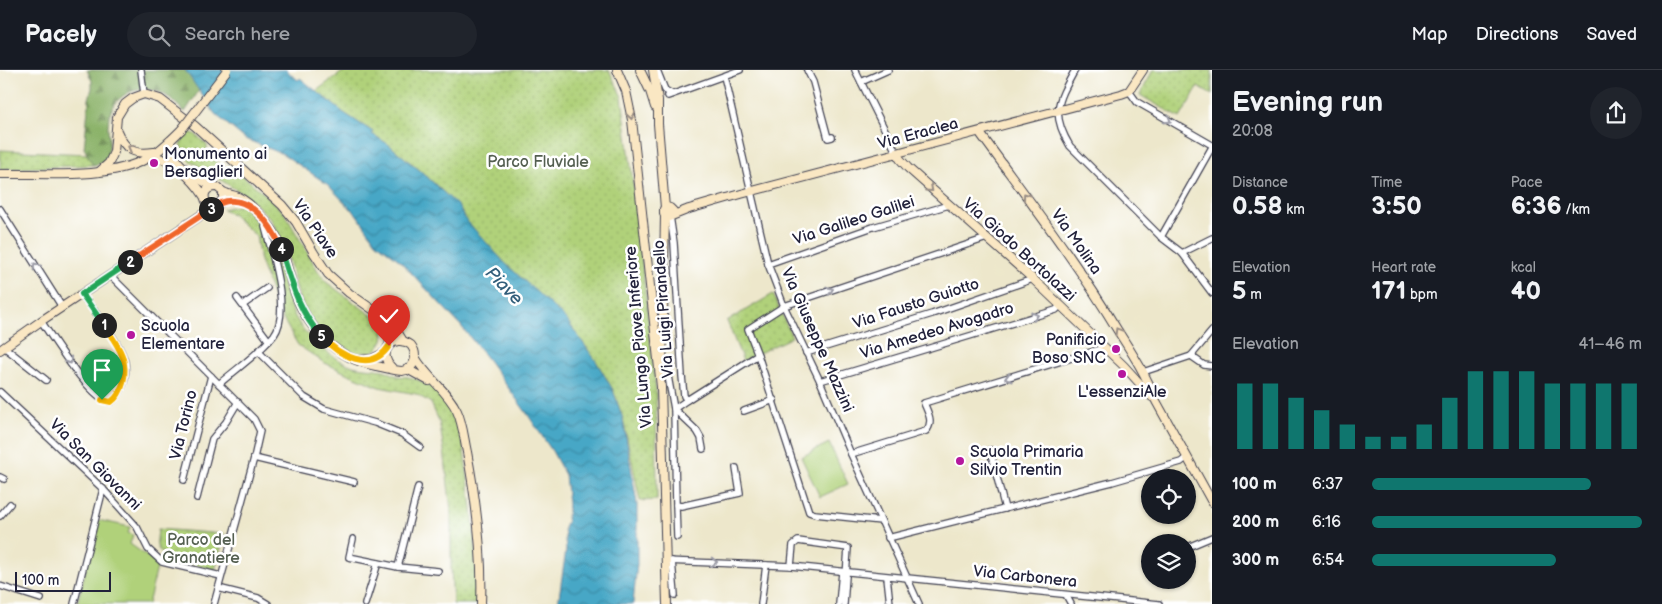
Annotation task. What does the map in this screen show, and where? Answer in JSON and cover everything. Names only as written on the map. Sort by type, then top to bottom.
[{"type":"street","points":[[100,172],[109,163],[114,152],[117,117],[125,104],[133,98],[144,94],[141,70]]},
{"type":"street","points":[[0,174],[100,172],[125,167],[145,159],[170,141],[182,129],[227,70]]},
{"type":"street","name":"Via Lungo Piave Inferiore","points":[[617,70],[626,91],[632,120],[661,387],[669,561],[666,604]]},
{"type":"street","points":[[640,70],[650,91],[658,124]]},
{"type":"street","points":[[652,70],[658,100],[658,124],[669,213],[664,228],[663,364],[661,387]]},
{"type":"street","points":[[650,91],[652,70]]},
{"type":"street","points":[[657,70],[665,90],[670,95],[740,70]]},
{"type":"street","points":[[807,70],[813,82],[828,138],[832,137]]},
{"type":"street","points":[[855,70],[897,154]]},
{"type":"street","points":[[861,82],[888,70]]},
{"type":"street","points":[[1075,70],[1062,94],[1057,111],[1062,134],[1070,146],[1161,237],[1182,253],[1212,293]]},
{"type":"street","points":[[1143,70],[1130,91],[1137,102],[1212,146],[1161,237]]},
{"type":"street","name":"Via Giuseppe Mazzini","points":[[724,76],[768,264],[784,306],[820,380],[888,538],[919,604]]},
{"type":"street","name":"Via Eraclea","points":[[669,213],[1130,91]]},
{"type":"street","name":"Via Piave","points":[[144,94],[153,95],[167,103],[282,204],[333,279],[349,293],[392,323],[403,341]]},
{"type":"street","points":[[116,129],[121,140],[132,150],[142,154],[156,152]]},
{"type":"street","name":"Via Molina","points":[[980,132],[1092,288],[1142,372]]},
{"type":"street","points":[[170,141],[170,149],[177,162],[223,192],[240,197],[264,219],[276,236],[294,291],[305,316],[324,339],[346,356],[368,364],[397,370],[407,369],[435,384]]},
{"type":"street","name":"Via Giodo Bortolazzi","points":[[897,154],[904,164],[949,206],[1033,279],[1124,366],[1156,401]]},
{"type":"street","points":[[145,159],[158,157],[174,166],[192,180],[209,205],[218,205]]},
{"type":"street","points":[[195,220],[207,190],[213,186]]},
{"type":"street","points":[[218,205],[224,197],[223,192]]},
{"type":"street","points":[[46,380],[2,348],[218,205],[234,200],[249,205]]},
{"type":"street","name":"Via Galileo Galilei","points":[[768,264],[873,227],[949,206]]},
{"type":"street","points":[[0,209],[62,307]]},
{"type":"street","name":"Via Luigi Pirandello","points":[[669,213],[674,242],[682,376],[684,396],[687,400]]},
{"type":"street","points":[[219,384],[275,334],[281,319],[278,278],[265,227]]},
{"type":"street","points":[[881,521],[809,512],[774,400],[748,329],[784,306],[986,240],[987,238]]},
{"type":"street","points":[[1182,253],[1212,238]]},
{"type":"street","points":[[110,275],[258,424],[259,438],[214,604]]},
{"type":"street","name":"Via Fausto Guiotto","points":[[806,353],[932,314],[1033,279]]},
{"type":"street","points":[[243,305],[267,288]]},
{"type":"street","points":[[41,321],[93,392],[106,402],[111,402],[122,388],[125,363],[119,349],[82,294]]},
{"type":"street","points":[[237,298],[269,340]]},
{"type":"street","name":"Via Amedeo Avogadro","points":[[820,380],[1056,310],[1060,306]]},
{"type":"street","points":[[385,317],[390,344],[386,352],[386,361],[392,368]]},
{"type":"street","points":[[1142,372],[1191,356],[1212,331]]},
{"type":"street","points":[[390,344],[396,341],[403,341],[412,346],[421,367],[454,406],[461,421],[470,469],[480,552],[481,604]]},
{"type":"street","points":[[851,454],[926,431],[930,427],[930,420],[924,403],[1104,348]]},
{"type":"street","points":[[258,351],[304,397],[324,409],[402,434],[420,446]]},
{"type":"street","points":[[356,360],[372,359],[386,352]]},
{"type":"street","name":"Via Luigi Pirandello","points":[[674,409],[758,355]]},
{"type":"street","points":[[1191,356],[1204,365],[1212,366]]},
{"type":"street","points":[[407,369],[413,364],[416,357]]},
{"type":"street","name":"Via Luigi Pirandello","points":[[663,364],[668,376],[674,409],[677,537]]},
{"type":"street","name":"Via Giodo Bortolazzi","points":[[1124,366],[1135,373],[1142,372],[1186,458],[1210,493],[1212,502]]},
{"type":"street","name":"Via Torino","points":[[184,480],[211,376]]},
{"type":"street","name":"Via San Giovanni","points":[[0,392],[103,489],[137,527],[148,549],[162,562],[221,576]]},
{"type":"street","points":[[744,411],[774,400]]},
{"type":"street","points":[[197,498],[212,439],[226,422],[238,402]]},
{"type":"street","points":[[674,409],[697,431],[701,438],[703,449]]},
{"type":"street","points":[[990,450],[1005,510]]},
{"type":"street","points":[[254,458],[354,482]]},
{"type":"street","points":[[888,538],[1005,510],[1181,462],[1186,458]]},
{"type":"street","points":[[676,505],[681,506],[740,494],[736,468]]},
{"type":"street","points":[[398,567],[418,487]]},
{"type":"street","points":[[74,604],[103,489]]},
{"type":"street","points":[[0,516],[10,504]]},
{"type":"street","points":[[1196,544],[1212,538]]},
{"type":"street","points":[[353,539],[349,557],[398,567],[438,571]]},
{"type":"street","points":[[791,566],[794,544],[798,541],[848,548],[839,604]]},
{"type":"street","points":[[669,561],[675,595]]},
{"type":"street","name":"Via Carbonera","points":[[669,561],[791,566],[1110,601],[1159,604]]},
{"type":"street","points":[[365,604],[378,563]]},
{"type":"street","points":[[761,604],[766,564]]},
{"type":"street","points":[[844,604],[845,572]]},
{"type":"street","points":[[887,577],[890,604]]},
{"type":"street","points":[[0,586],[41,599]]},
{"type":"street","points":[[218,588],[258,598],[268,604]]},
{"type":"street","points":[[1066,595],[1070,604]]},
{"type":"green space","points":[[87,70],[190,70],[200,89],[185,112],[168,97],[156,91],[148,89],[139,90],[123,96],[112,109],[109,118],[109,149],[104,163],[93,165],[84,148],[89,99],[92,88],[92,81]]},
{"type":"green space","name":"Parco Fluviale","points":[[345,70],[609,70],[622,97],[635,198],[656,391],[657,500],[640,501],[623,419],[613,390],[596,361],[566,319],[505,263],[466,220],[458,206],[423,173],[388,144],[372,134],[373,132],[344,113],[316,91]]},
{"type":"green space","points":[[1153,70],[1212,70],[1212,95],[1198,87],[1180,118],[1140,95]]},
{"type":"green space","points":[[188,132],[195,134],[207,145],[207,153],[223,167],[233,168],[273,201],[285,214],[326,282],[385,325],[383,340],[378,348],[372,352],[357,353],[342,348],[329,339],[309,317],[299,297],[287,253],[271,219],[251,199],[189,160],[180,144]]},
{"type":"green space","points":[[0,150],[87,154],[93,165],[0,169]]},
{"type":"green space","points":[[240,205],[254,216],[264,229],[277,260],[292,310],[300,325],[317,344],[330,355],[353,366],[383,370],[424,383],[441,394],[453,409],[462,436],[471,500],[476,551],[478,604],[453,604],[451,511],[439,421],[431,403],[416,394],[379,387],[346,373],[323,362],[298,345],[279,312],[260,261],[256,236],[233,215],[223,209]]},
{"type":"green space","points":[[773,294],[792,337],[743,361],[727,321]]},
{"type":"green space","points":[[829,443],[848,484],[820,497],[801,457]]},
{"type":"green space","points":[[98,520],[130,527],[128,533],[133,535],[130,544],[158,564],[148,604],[77,604]]},
{"type":"green space","name":"Parco del Granatiere","points":[[158,529],[225,534],[215,570],[165,555],[157,546]]},
{"type":"water","name":"Piave","points":[[185,70],[286,70],[298,80],[300,78],[344,113],[373,132],[372,134],[388,144],[423,173],[458,206],[466,220],[505,263],[566,319],[596,361],[613,390],[623,419],[637,504],[637,564],[633,604],[558,604],[566,550],[564,528],[567,520],[568,504],[565,475],[552,451],[528,415],[461,326],[399,260],[376,242],[357,215],[327,184],[283,154],[245,139],[215,114]]},
{"type":"place","name":"Monumento ai Bersaglieri","points":[[154,163]]},
{"type":"place","name":"Scuola Elementare","points":[[131,335]]},
{"type":"place","name":"Panificio Boso SNC","points":[[1116,349]]},
{"type":"place","name":"L'essenziAle","points":[[1122,374]]},
{"type":"place","name":"Scuola Primaria Silvio Trentin","points":[[960,461]]},
{"type":"route","points":[[102,400],[111,402],[119,394],[125,375],[125,363],[119,349],[82,294],[215,206],[230,200],[249,205],[268,224],[276,236],[300,306],[305,316],[324,339],[346,356],[356,360],[372,359],[386,352],[389,346]]}]
